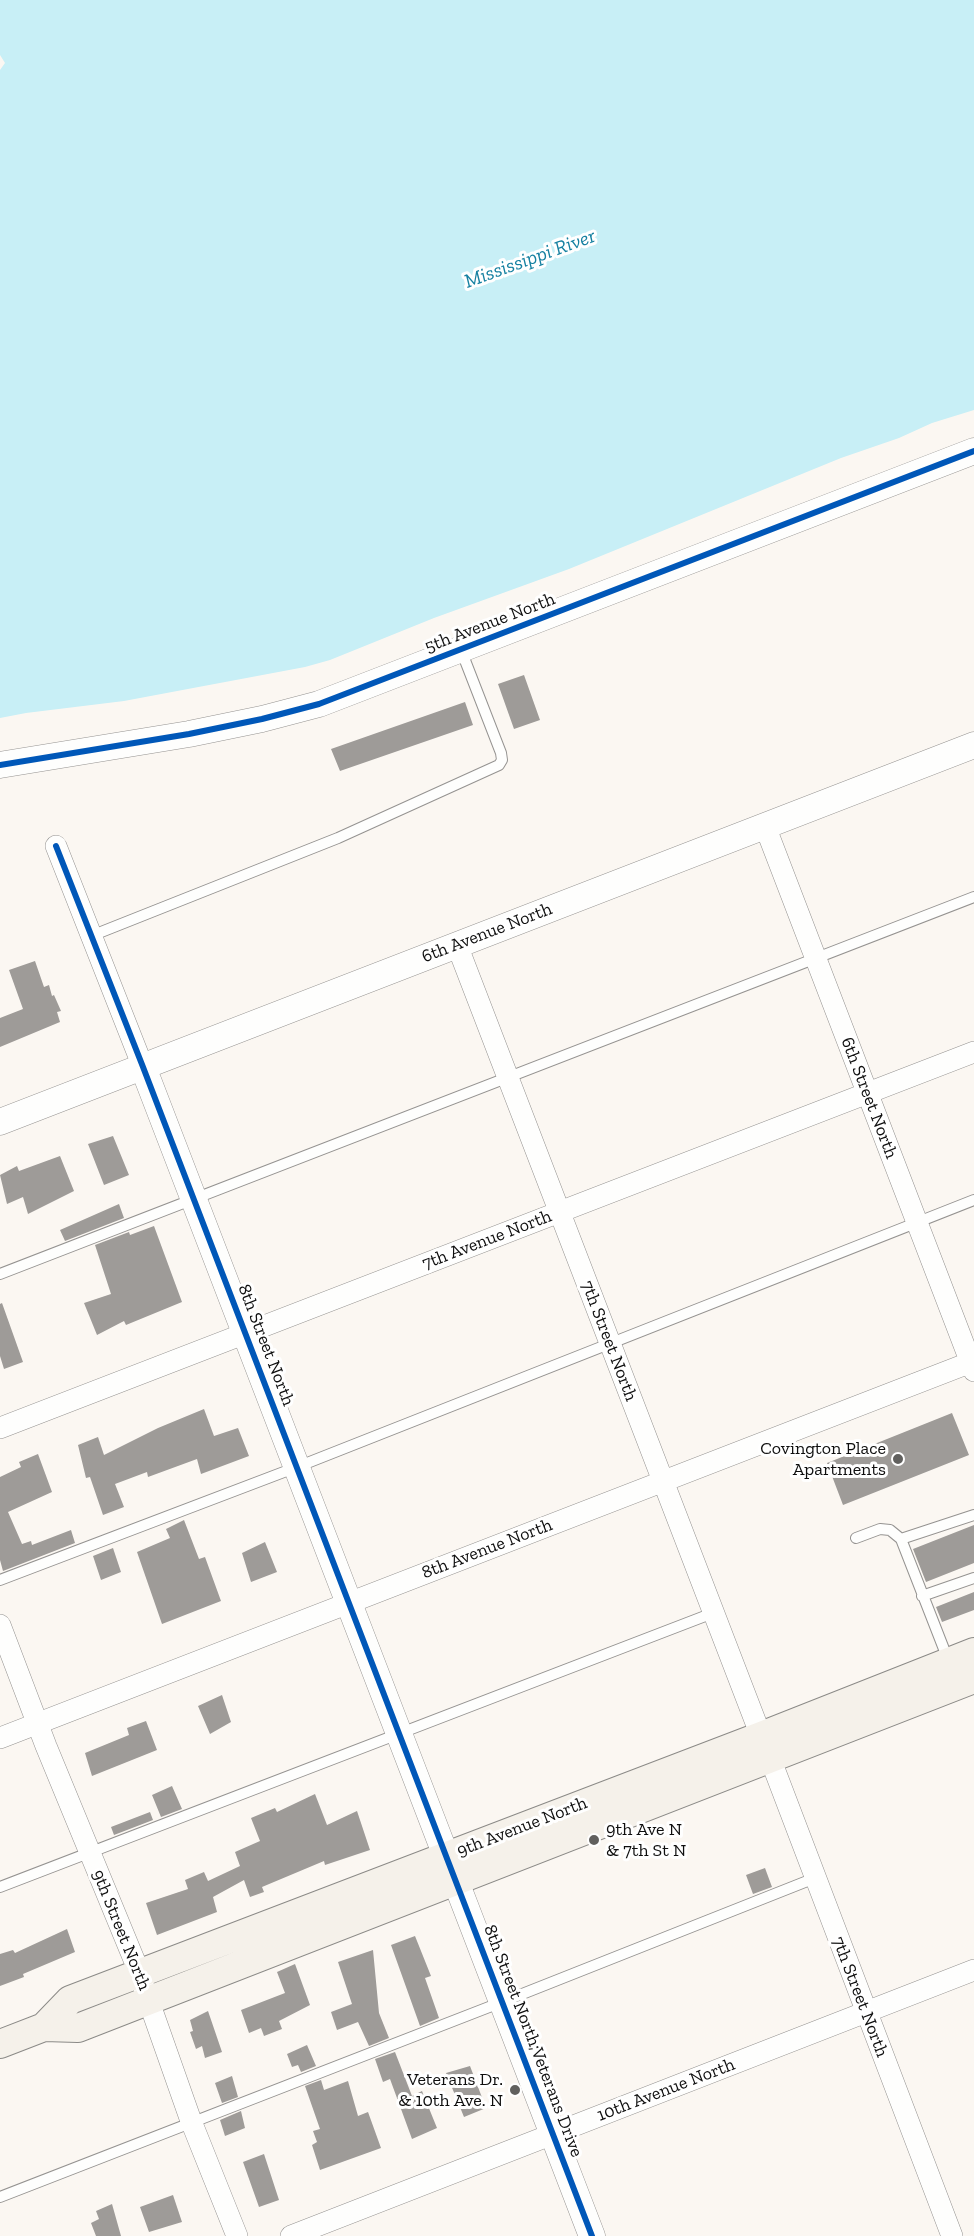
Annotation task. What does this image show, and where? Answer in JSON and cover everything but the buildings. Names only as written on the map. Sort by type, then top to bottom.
[{"type":"main road","name":"9th Avenue North","points":[[765,1747],[961,1657]]},
{"type":"main road","name":"9th Avenue North","points":[[0,2044],[44,2026],[70,2001],[144,1987],[765,1747],[974,1679]]},
{"type":"street","name":"5th Avenue North","points":[[0,765],[189,734],[320,704],[974,451]]},
{"type":"street","name":"6th Avenue North","points":[[0,1122],[974,745]]},
{"type":"street","name":"6th Street North","points":[[765,826],[973,1364]]},
{"type":"street","name":"8th Street North","points":[[56,846],[143,1066],[451,1868]]},
{"type":"street","name":"7th Street North","points":[[457,945],[952,2236]]},
{"type":"street","name":"7th Avenue North","points":[[0,1428],[974,1052]]},
{"type":"street","name":"8th Avenue North","points":[[0,1738],[663,1481],[973,1364]]},
{"type":"street","name":"9th Street North","points":[[0,1625],[37,1723],[144,1987],[191,2121],[237,2236]]},
{"type":"street","name":"8th Street North;Veterans Drive","points":[[451,1868],[592,2236]]},
{"type":"street","name":"10th Avenue North","points":[[291,2236],[974,1970]]},
{"type":"lane","points":[[91,936],[338,838],[499,765],[502,760],[501,753],[461,650]]},
{"type":"lane","points":[[0,1274],[974,897]]},
{"type":"lane","points":[[0,1580],[297,1467],[609,1342],[974,1200]]},
{"type":"lane","points":[[901,1539],[974,1515]]},
{"type":"lane","points":[[856,1538],[880,1529],[890,1530],[901,1539],[922,1596],[961,1657]]},
{"type":"lane","points":[[922,1596],[974,1578]]},
{"type":"lane","points":[[0,1887],[713,1613]]},
{"type":"lane","points":[[0,2197],[815,1878]]},
{"type":"water","name":"Mississippi River","points":[[0,0],[974,0],[974,410],[932,423],[899,438],[841,458],[569,569],[434,618],[330,660],[305,667],[124,701],[0,718],[0,70],[5,63],[0,55]]},
{"type":"cycle path","points":[[0,765],[189,734],[319,704],[974,451]]},
{"type":"cycle path","points":[[56,846],[592,2236]]},
{"type":"place","name":"Covington Place Apartments","points":[[898,1459]]},
{"type":"place","name":"9th Ave N & 7th St N","points":[[594,1840]]},
{"type":"place","name":"Veterans Dr. & 10th Ave. N","points":[[515,2090]]}]
